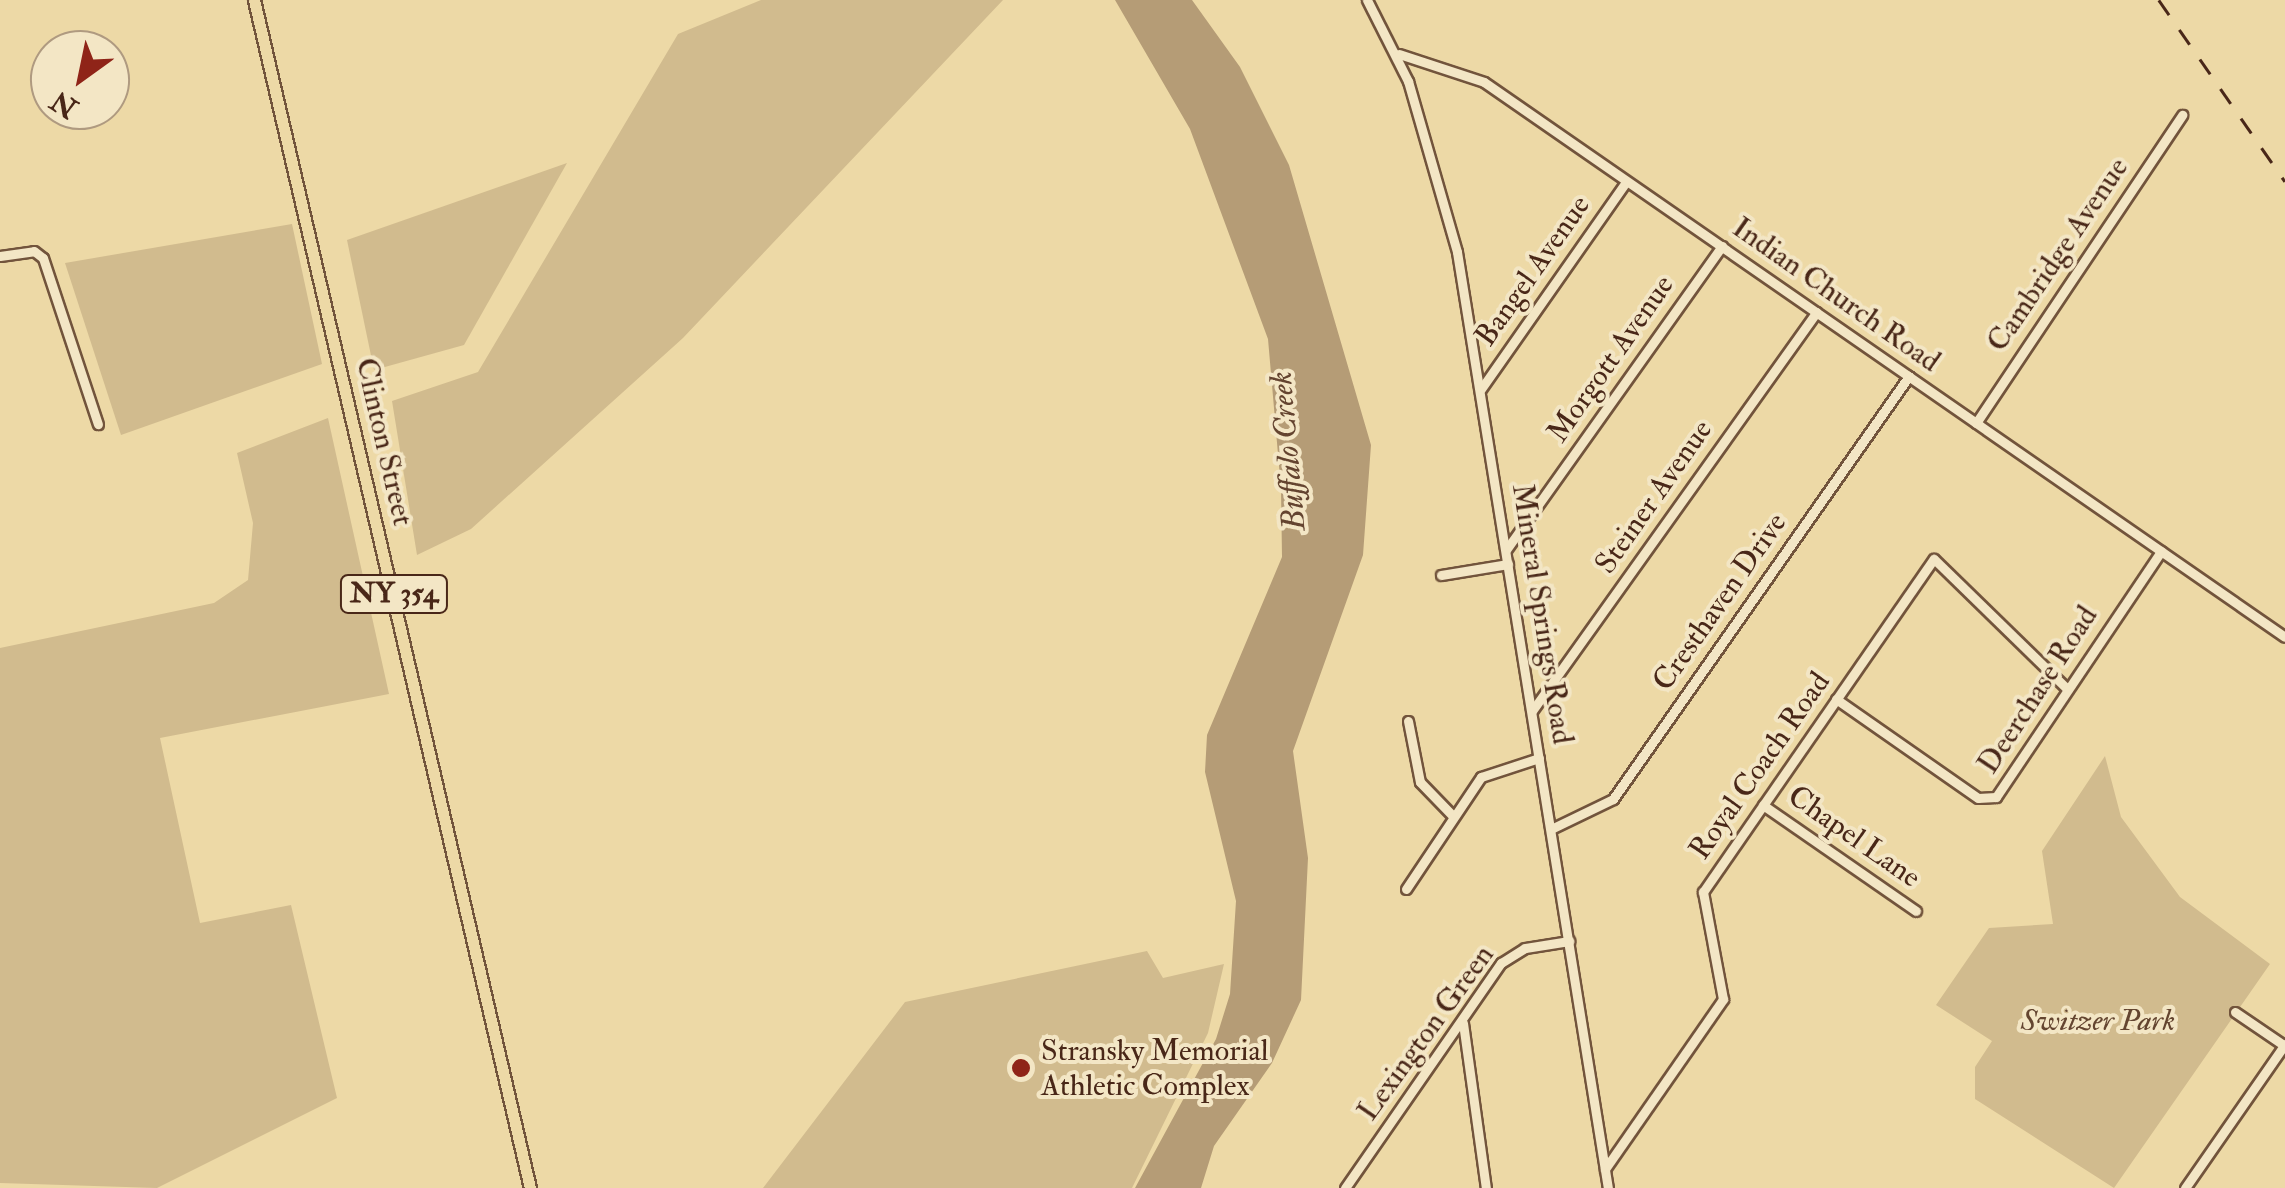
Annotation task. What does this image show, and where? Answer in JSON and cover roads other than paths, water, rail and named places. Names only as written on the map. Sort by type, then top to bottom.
[{"type":"main road","name":"Clinton Street","points":[[254,0],[530,1188]]},
{"type":"street","points":[[1367,0],[1398,54]]},
{"type":"street","name":"Indian Church Road","points":[[1398,54],[1484,82],[2285,637]]},
{"type":"street","name":"Mineral Springs Road","points":[[1398,54],[1456,252],[1608,1188]]},
{"type":"street","name":"Cambridge Avenue","points":[[1976,423],[2182,115]]},
{"type":"street","name":"Bangel Avenue","points":[[1480,389],[1626,182]]},
{"type":"street","name":"Morgott Avenue","points":[[1506,550],[1722,246]]},
{"type":"street","points":[[0,256],[34,251],[43,258],[98,424]]},
{"type":"street","name":"Steiner Avenue","points":[[1532,710],[1816,312]]},
{"type":"street","name":"Cresthaven Drive","points":[[1551,829],[1613,799],[1909,376]]},
{"type":"street","name":"Deerchase Road","points":[[1836,699],[1990,800],[2162,551]]},
{"type":"street","name":"Royal Coach Road","points":[[1605,1169],[1723,999],[1700,902],[1934,559],[2067,689]]},
{"type":"street","points":[[1442,574],[1508,564]]},
{"type":"street","points":[[1408,721],[1420,782],[1453,816]]},
{"type":"street","points":[[1406,889],[1453,816],[1492,770],[1540,758]]},
{"type":"street","name":"Chapel Lane","points":[[1763,805],[1916,911]]},
{"type":"street","name":"Lexington Green","points":[[1345,1188],[1509,956],[1569,941]]},
{"type":"street","points":[[2186,1188],[2285,1045],[2234,1012]]},
{"type":"street","points":[[1466,1014],[1461,1038],[1486,1188]]},
{"type":"water","name":"Buffalo Creek","points":[[1115,0],[1192,0],[1240,67],[1289,165],[1371,445],[1363,555],[1293,751],[1308,858],[1301,1000],[1272,1063],[1214,1146],[1201,1188],[1135,1188],[1216,1039],[1230,994],[1236,901],[1205,772],[1207,735],[1282,557],[1281,489],[1268,339],[1190,129]]},
{"type":"railway","points":[[2159,0],[2285,181]]},
{"type":"place","name":"Stransky Memorial Athletic Complex","points":[[1021,1068]]},
{"type":"park label","name":"Switzer Park","points":[[2098,1021]]}]
